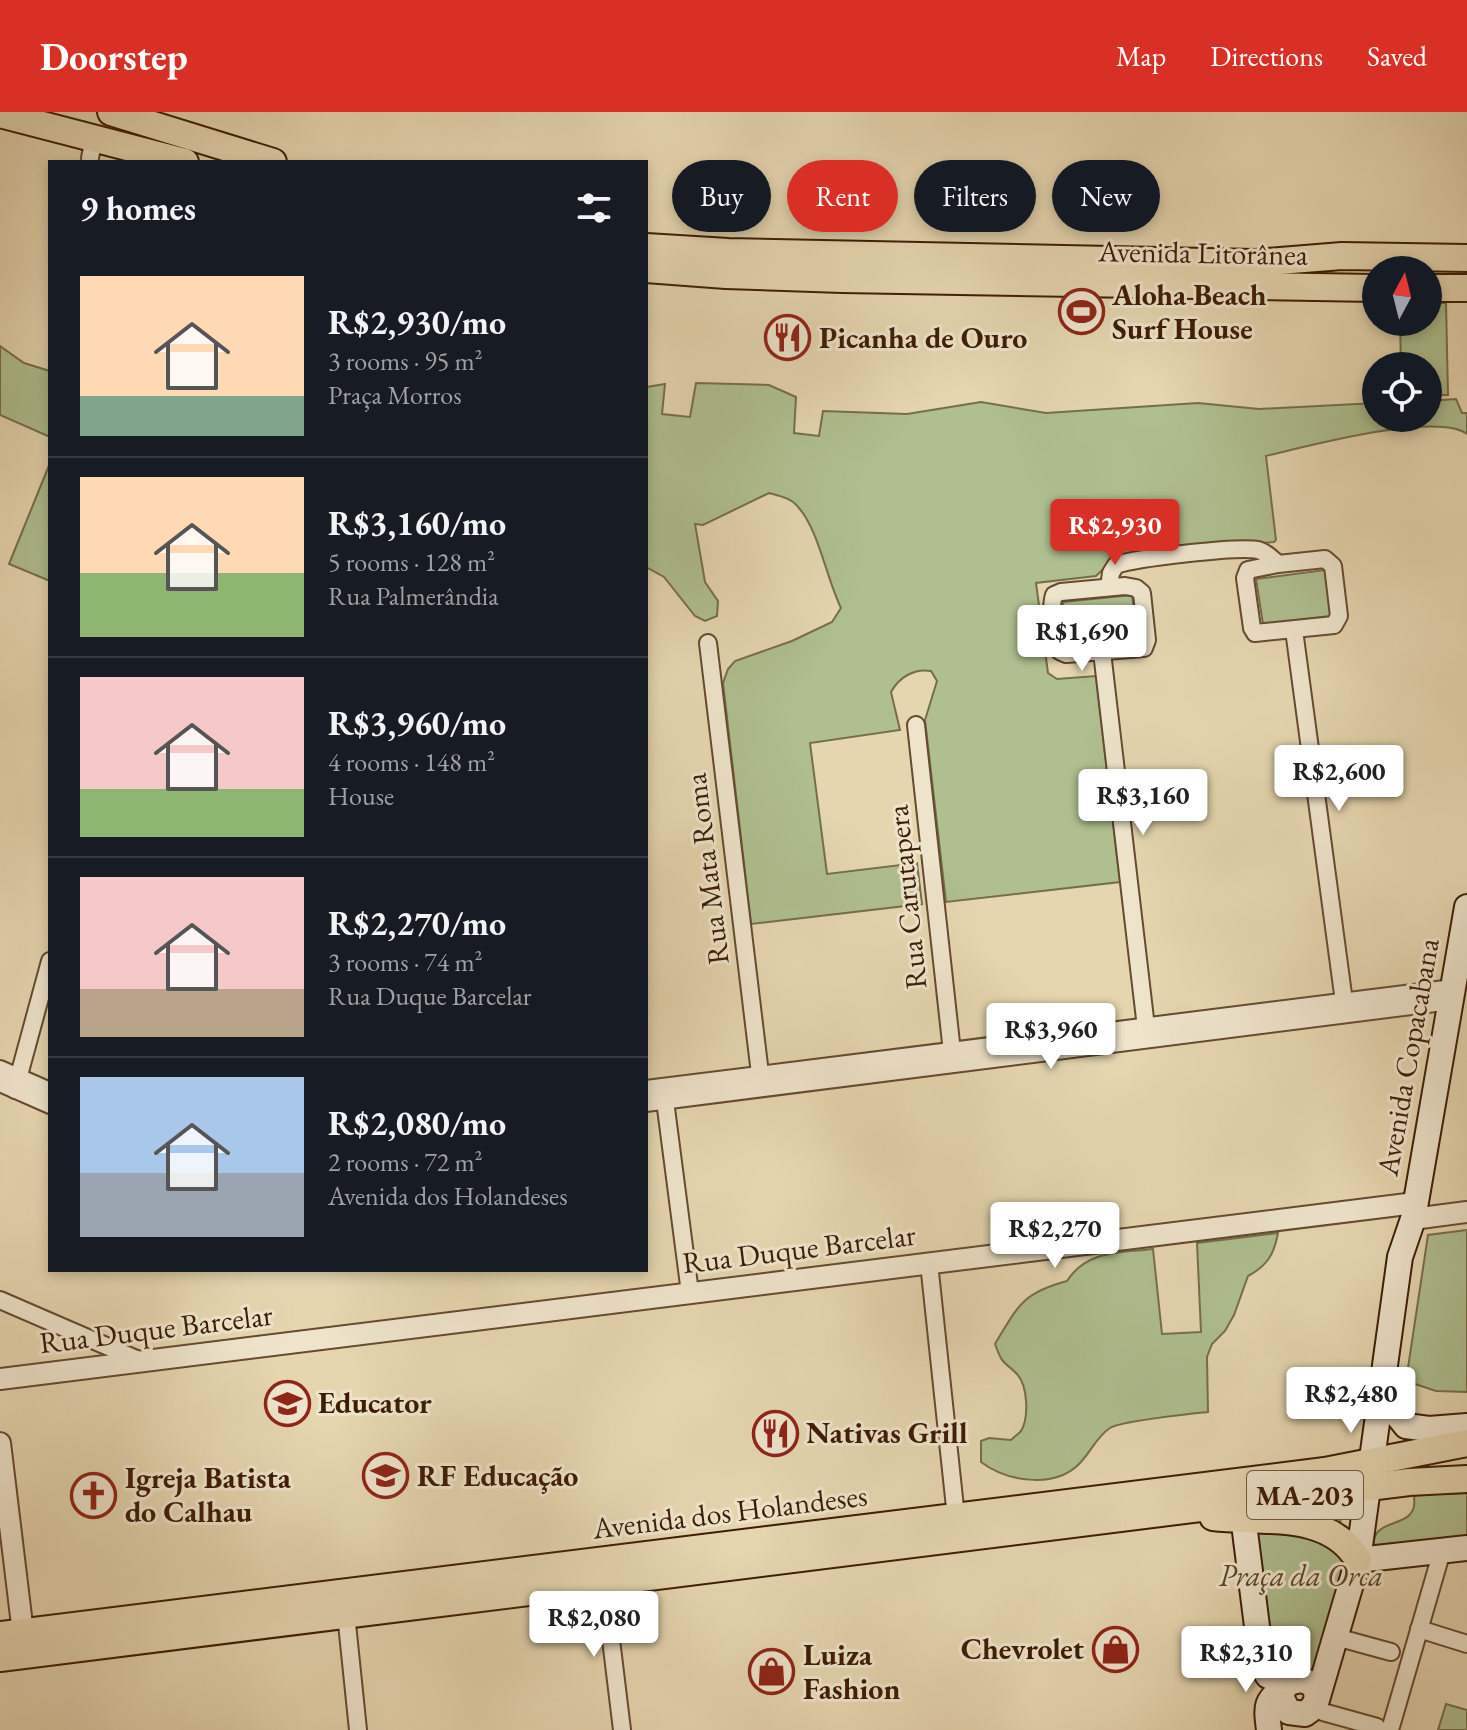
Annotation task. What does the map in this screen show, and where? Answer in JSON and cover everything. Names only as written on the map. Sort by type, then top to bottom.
[{"type":"main road","points":[[111,112],[267,160]]},
{"type":"main road","points":[[0,114],[92,148],[172,160]]},
{"type":"main road","name":"Avenida Litorânea","points":[[648,247],[772,253],[1239,263],[1342,256],[1458,258]]},
{"type":"main road","name":"Avenida Litorânea","points":[[648,269],[842,279],[1362,288]]},
{"type":"main road","points":[[1442,288],[1467,288]]},
{"type":"main road","name":"Avenida Copacabana","points":[[1269,1730],[1269,1702],[1273,1694],[1306,1695],[1336,1637],[1358,1560],[1400,1257],[1414,1211],[1455,1002],[1467,907]]},
{"type":"main road","name":"Avenida Copacabana","points":[[1414,1211],[1414,1258],[1394,1411],[1400,1421],[1416,1429],[1467,1426]]},
{"type":"main road","name":"Avenida dos Holandeses","points":[[0,1658],[1170,1512],[1238,1502],[1370,1475],[1467,1443]]},
{"type":"main road","points":[[1370,1475],[1409,1482],[1467,1479]]},
{"type":"main road","points":[[1238,1502],[1284,1521],[1314,1527],[1340,1539],[1358,1560],[1467,1548]]},
{"type":"main road","points":[[1238,1502],[1262,1666],[1268,1676],[1306,1695]]},
{"type":"main road","name":"Avenida dos Holandeses","points":[[12,1634],[956,1517],[1238,1502]]},
{"type":"street","points":[[1109,587],[1116,565],[1136,560],[1248,549],[1267,553],[1278,564]]},
{"type":"street","points":[[1325,559],[1333,566],[1337,621],[1334,625],[1294,630],[1258,635],[1252,628],[1246,573],[1251,568],[1325,559]]},
{"type":"street","points":[[1131,586],[1142,593],[1147,640],[1144,648],[1066,654],[1059,651],[1055,643],[1052,600],[1061,592],[1109,587],[1131,586]]},
{"type":"street","points":[[1294,630],[1345,1008]]},
{"type":"street","name":"Rua Mata Roma","points":[[708,643],[761,1081]]},
{"type":"street","points":[[1102,652],[1146,1033]]},
{"type":"street","name":"Rua Carutapera","points":[[916,725],[953,1057]]},
{"type":"street","points":[[11,1084],[48,967]]},
{"type":"street","points":[[648,1102],[664,1094],[1345,1008],[1455,1002]]},
{"type":"street","points":[[0,1069],[11,1084],[48,1104]]},
{"type":"street","points":[[11,1084],[48,1091]]},
{"type":"street","points":[[648,1090],[664,1094]]},
{"type":"street","points":[[664,1094],[690,1293]]},
{"type":"street","name":"Rua Duque Barcelar","points":[[0,1379],[929,1263],[1414,1211],[1467,1212]]},
{"type":"street","points":[[929,1263],[956,1517]]},
{"type":"street","points":[[0,1300],[141,1361]]},
{"type":"street","points":[[0,1443],[12,1634]]},
{"type":"street","points":[[1306,1695],[1323,1712],[1384,1729],[1442,1551]]},
{"type":"street","points":[[604,1582],[622,1730]]},
{"type":"street","points":[[346,1614],[358,1730]]},
{"type":"street","points":[[1419,1629],[1467,1644]]},
{"type":"street","points":[[1336,1637],[1391,1652]]},
{"type":"green space","points":[[1442,303],[1446,303],[1448,395],[1442,395],[1442,352],[1401,352],[1400,336],[1442,336]]},
{"type":"green space","points":[[0,346],[24,363],[48,370],[48,436],[0,415]]},
{"type":"green space","points":[[696,383],[769,385],[796,397],[794,433],[819,436],[823,411],[907,414],[981,402],[1046,413],[1198,403],[1259,409],[1362,404],[1362,432],[1376,432],[1266,456],[1274,542],[1118,555],[1096,576],[1036,583],[1048,673],[1057,679],[1096,676],[1120,882],[946,902],[925,720],[937,681],[931,671],[919,671],[903,678],[891,692],[900,730],[810,743],[827,874],[917,863],[922,904],[751,924],[723,683],[735,661],[792,641],[832,622],[841,608],[805,516],[792,501],[769,493],[703,525],[695,524],[705,582],[718,601],[717,616],[705,621],[695,616],[664,577],[648,568],[648,387],[665,384],[662,414],[690,417]]},
{"type":"green space","points":[[1456,399],[1462,413],[1467,413],[1467,434],[1442,427],[1442,400]]},
{"type":"green space","points":[[48,468],[48,580],[9,564]]},
{"type":"green space","points":[[1325,570],[1331,616],[1263,624],[1256,579]]},
{"type":"green space","points":[[1132,595],[1138,641],[1068,648],[1063,602]]},
{"type":"green space","points":[[1467,1230],[1467,1392],[1436,1391],[1406,1381],[1428,1235]]},
{"type":"green space","points":[[1278,1233],[1269,1258],[1248,1276],[1234,1315],[1225,1331],[1212,1344],[1207,1357],[1208,1412],[1117,1425],[1101,1436],[1068,1473],[1043,1480],[1016,1478],[981,1462],[981,1441],[989,1438],[1011,1440],[1024,1425],[1026,1402],[1021,1379],[1002,1359],[995,1344],[1016,1311],[1031,1296],[1067,1281],[1084,1263],[1094,1258],[1153,1249],[1162,1334],[1201,1332],[1197,1243]]},
{"type":"green space","points":[[1438,1490],[1450,1494],[1467,1493],[1467,1543],[1374,1547],[1379,1530],[1409,1515],[1418,1493]]},
{"type":"green space","points":[[1343,1500],[1339,1532],[1267,1514]]},
{"type":"green space","name":"Praça da Orca","points":[[1255,1533],[1298,1533],[1336,1546],[1347,1568],[1315,1673],[1271,1673]]},
{"type":"green space","points":[[1446,1704],[1467,1710],[1467,1730],[1438,1730]]},
{"type":"place","name":"Aloha Beach Surf House","points":[[1081,312]]},
{"type":"place","name":"Picanha de Ouro","points":[[788,338]]},
{"type":"place","name":"Educator","points":[[287,1403]]},
{"type":"place","name":"Nativas Grill","points":[[775,1433]]},
{"type":"place","name":"RF Educação","points":[[386,1476]]},
{"type":"place","name":"Igreja Batista do Calhau","points":[[94,1495]]},
{"type":"place","name":"Chevrolet","points":[[1115,1649]]},
{"type":"place","name":"Luiza Fashion","points":[[772,1672]]}]
